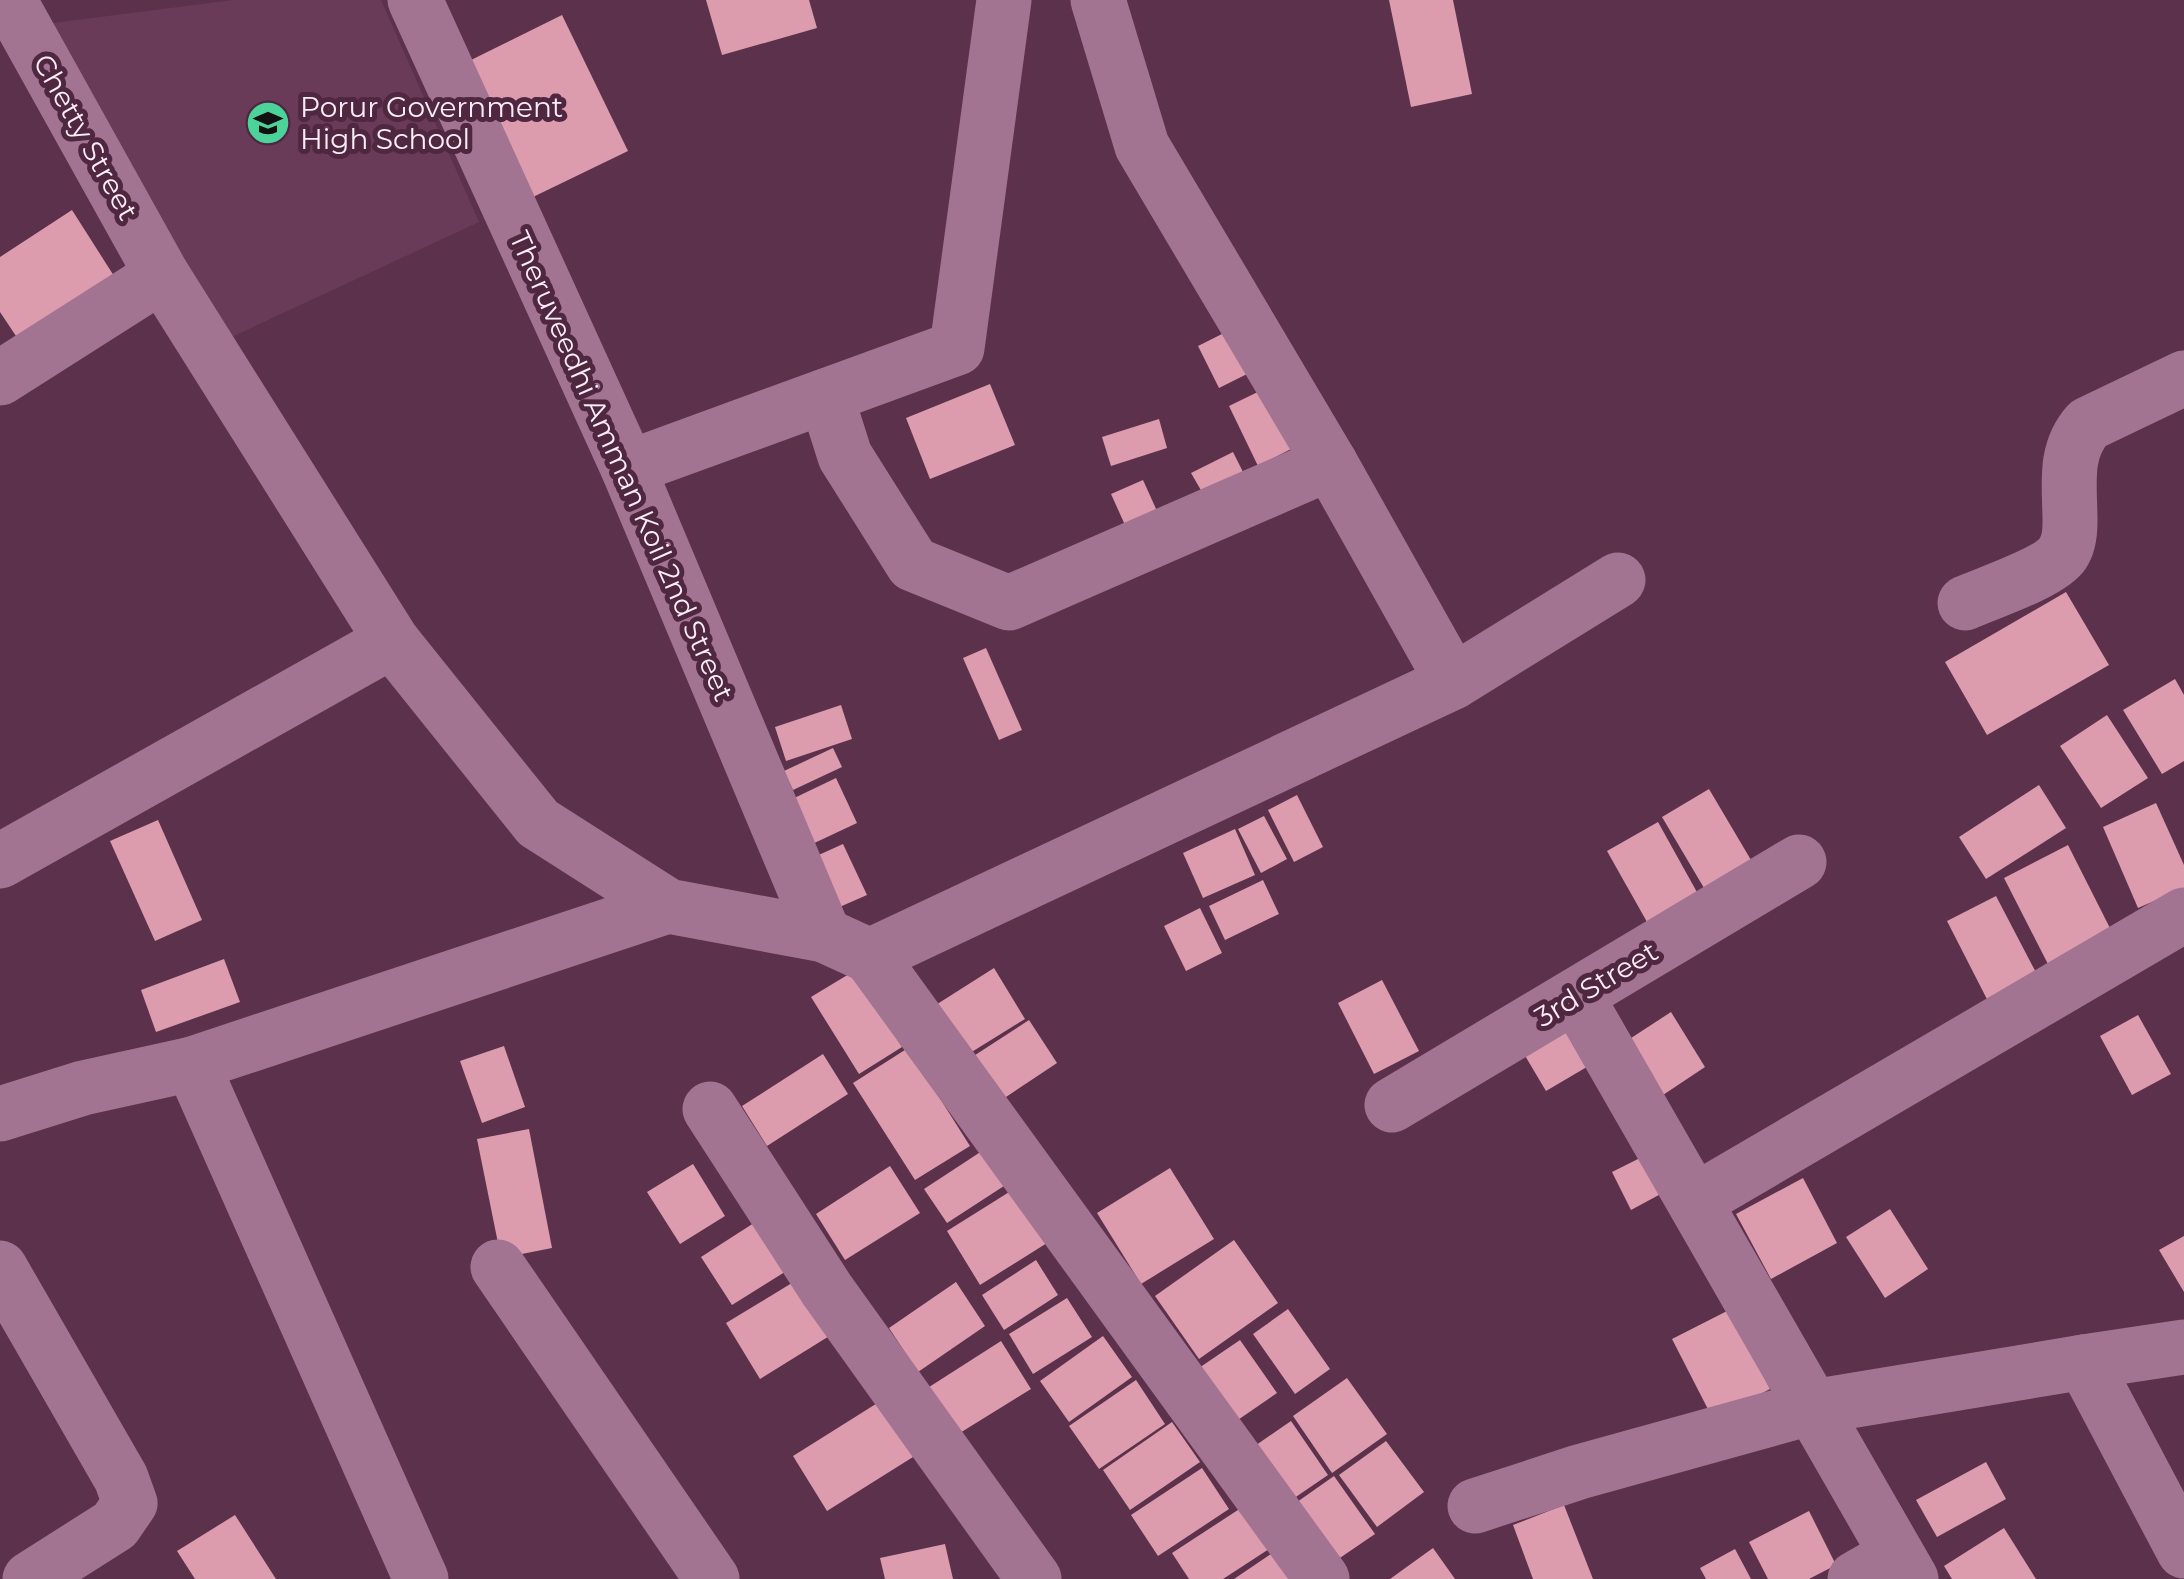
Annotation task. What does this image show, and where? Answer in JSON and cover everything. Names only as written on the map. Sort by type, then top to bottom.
[{"type":"street","name":"Chetty Street","points":[[9,0],[162,274],[392,641],[538,823],[668,906]]},
{"type":"street","name":"Theruveedhi Amman Koil 2nd Street","points":[[415,0],[846,946],[1322,1579]]},
{"type":"street","points":[[628,468],[957,348],[1004,0]]},
{"type":"street","points":[[1098,0],[1142,146],[1330,462],[1453,682]]},
{"type":"street","points":[[0,378],[162,274]]},
{"type":"street","points":[[1965,603],[2048,567],[2063,554],[2070,535],[2070,456],[2077,436],[2088,424],[2184,378]]},
{"type":"street","points":[[826,396],[845,456],[914,564],[1009,602],[1330,462]]},
{"type":"street","points":[[0,1114],[83,1088],[192,1064],[668,906],[846,946],[1453,682],[1618,580]]},
{"type":"street","points":[[0,861],[392,641]]},
{"type":"street","name":"3rd Street","points":[[1392,1105],[1800,862]]},
{"type":"street","points":[[1695,1202],[2184,916]]},
{"type":"street","points":[[1576,996],[1813,1407],[1888,1571]]},
{"type":"street","points":[[192,1064],[421,1579]]},
{"type":"street","points":[[710,1109],[827,1290],[1032,1579]]},
{"type":"street","points":[[498,1267],[712,1579]]},
{"type":"street","points":[[0,1268],[121,1478],[130,1503],[115,1524],[30,1579]]},
{"type":"street","points":[[1475,1506],[1579,1472],[1813,1407],[2184,1348]]},
{"type":"street","points":[[2084,1362],[2184,1552]]},
{"type":"shaded area","name":"Porur Government High School","points":[[233,0],[381,0],[479,222],[223,341],[45,24]]},
{"type":"building","points":[[706,0],[809,0],[817,28],[722,55]]},
{"type":"building","points":[[1389,0],[1453,0],[1472,94],[1411,107]]},
{"type":"building","points":[[562,15],[628,151],[533,197],[467,62]]},
{"type":"building","points":[[72,210],[114,276],[18,339],[0,312],[0,257]]},
{"type":"building","points":[[1240,325],[1261,367],[1219,388],[1198,346]]},
{"type":"building","points":[[990,384],[1015,445],[930,479],[906,418]]},
{"type":"building","points":[[1270,386],[1299,445],[1258,466],[1229,406]]},
{"type":"building","points":[[1159,419],[1167,448],[1111,466],[1102,437]]},
{"type":"building","points":[[1233,452],[1243,472],[1202,492],[1191,473]]},
{"type":"building","points":[[1143,480],[1157,511],[1125,525],[1111,494]]},
{"type":"building","points":[[2066,592],[2109,665],[1987,735],[1945,662]]},
{"type":"building","points":[[986,648],[1022,730],[999,740],[963,658]]},
{"type":"building","points":[[2175,679],[2184,695],[2184,761],[2162,774],[2123,710]]},
{"type":"building","points":[[841,705],[852,739],[786,761],[775,727]]},
{"type":"building","points":[[2107,715],[2148,778],[2101,808],[2060,746]]},
{"type":"building","points":[[833,748],[842,767],[793,790],[784,771]]},
{"type":"building","points":[[836,778],[857,823],[808,846],[788,801]]},
{"type":"building","points":[[2039,785],[2066,828],[1986,879],[1959,837]]},
{"type":"building","points":[[1709,789],[1751,860],[1704,888],[1662,817]]},
{"type":"building","points":[[1297,795],[1323,847],[1294,862],[1268,810]]},
{"type":"building","points":[[2156,803],[2184,865],[2184,888],[2138,908],[2103,827]]},
{"type":"building","points":[[1264,816],[1287,859],[1261,873],[1238,829]]},
{"type":"building","points":[[158,820],[202,920],[155,941],[110,841]]},
{"type":"building","points":[[1658,822],[1698,894],[1647,922],[1607,851]]},
{"type":"building","points":[[1235,829],[1255,875],[1203,898],[1183,853]]},
{"type":"building","points":[[843,844],[867,895],[835,909],[812,858]]},
{"type":"building","points":[[2068,845],[2115,938],[2051,970],[2004,878]]},
{"type":"building","points":[[1263,880],[1279,914],[1225,940],[1209,906]]},
{"type":"building","points":[[1996,896],[2042,984],[1992,1009],[1947,921]]},
{"type":"building","points":[[1200,908],[1222,953],[1186,971],[1164,926]]},
{"type":"building","points":[[224,959],[240,1002],[156,1032],[141,990]]},
{"type":"building","points":[[994,968],[1025,1019],[962,1058],[931,1008]]},
{"type":"building","points":[[854,971],[902,1047],[859,1074],[811,997]]},
{"type":"building","points":[[1382,980],[1419,1051],[1374,1074],[1338,1003]]},
{"type":"building","points":[[1671,1012],[1705,1067],[1660,1097],[1625,1042]]},
{"type":"building","points":[[2138,1015],[2171,1074],[2132,1095],[2100,1036]]},
{"type":"building","points":[[1572,1019],[1597,1061],[1546,1091],[1521,1049]]},
{"type":"building","points":[[1029,1020],[1057,1063],[997,1103],[969,1059]]},
{"type":"building","points":[[504,1046],[525,1107],[482,1123],[460,1061]]},
{"type":"building","points":[[908,1048],[970,1146],[915,1180],[853,1083]]},
{"type":"building","points":[[823,1054],[848,1094],[767,1146],[742,1106]]},
{"type":"building","points":[[529,1129],[552,1248],[501,1258],[477,1139]]},
{"type":"building","points":[[985,1149],[1007,1184],[947,1223],[924,1189]]},
{"type":"building","points":[[1652,1152],[1670,1189],[1631,1210],[1612,1172]]},
{"type":"building","points":[[693,1164],[725,1216],[680,1244],[647,1192]]},
{"type":"building","points":[[890,1166],[920,1213],[845,1260],[816,1214]]},
{"type":"building","points":[[1170,1168],[1214,1239],[1141,1284],[1097,1213]]},
{"type":"building","points":[[1803,1178],[1837,1243],[1771,1279],[1736,1214]]},
{"type":"building","points":[[1014,1189],[1047,1243],[980,1285],[947,1231]]},
{"type":"building","points":[[1890,1209],[1928,1269],[1885,1298],[1846,1237]]},
{"type":"building","points":[[757,1221],[788,1270],[732,1305],[701,1257]]},
{"type":"building","points":[[2184,1236],[2184,1292],[2159,1250]]},
{"type":"building","points":[[1234,1240],[1278,1303],[1199,1359],[1155,1296]]},
{"type":"building","points":[[1036,1260],[1058,1295],[1004,1330],[982,1295]]},
{"type":"building","points":[[805,1275],[839,1330],[760,1379],[726,1323]]},
{"type":"building","points":[[956,1282],[985,1326],[918,1372],[889,1328]]},
{"type":"building","points":[[1067,1298],[1092,1337],[1033,1374],[1009,1334]]},
{"type":"building","points":[[1288,1309],[1330,1369],[1295,1394],[1253,1334]]},
{"type":"building","points":[[1729,1310],[1770,1389],[1713,1419],[1672,1339]]},
{"type":"building","points":[[1103,1336],[1132,1377],[1069,1422],[1040,1381]]},
{"type":"building","points":[[1240,1340],[1277,1393],[1232,1424],[1196,1370]]},
{"type":"building","points":[[1001,1341],[1031,1389],[955,1436],[926,1389]]},
{"type":"building","points":[[1347,1378],[1387,1434],[1332,1473],[1293,1416]]},
{"type":"building","points":[[1136,1380],[1165,1424],[1099,1469],[1069,1426]]},
{"type":"building","points":[[879,1402],[913,1457],[827,1511],[793,1456]]},
{"type":"building","points":[[1291,1421],[1328,1475],[1287,1503],[1249,1450]]},
{"type":"building","points":[[1172,1422],[1200,1462],[1130,1510],[1103,1470]]},
{"type":"building","points":[[1386,1441],[1424,1492],[1377,1527],[1339,1475]]},
{"type":"building","points":[[1986,1462],[2006,1499],[1937,1537],[1916,1500]]},
{"type":"building","points":[[1202,1468],[1229,1509],[1158,1556],[1131,1515]]},
{"type":"building","points":[[1334,1476],[1375,1534],[1331,1564],[1290,1507]]},
{"type":"building","points":[[1564,1505],[1593,1579],[1533,1579],[1513,1525]]},
{"type":"building","points":[[1241,1508],[1269,1549],[1223,1579],[1189,1579],[1172,1553]]},
{"type":"building","points":[[1809,1511],[1836,1565],[1809,1579],[1768,1579],[1749,1542]]},
{"type":"building","points":[[235,1515],[276,1579],[195,1579],[177,1551]]},
{"type":"building","points":[[2004,1528],[2036,1579],[1952,1579],[1944,1566]]},
{"type":"building","points":[[945,1544],[953,1579],[885,1579],[880,1558]]},
{"type":"building","points":[[1433,1548],[1455,1579],[1390,1579]]},
{"type":"building","points":[[1735,1549],[1751,1579],[1706,1579],[1700,1568]]},
{"type":"building","points":[[1274,1552],[1292,1579],[1234,1579]]},
{"type":"place","name":"Porur Government High School","points":[[268,123]]}]
